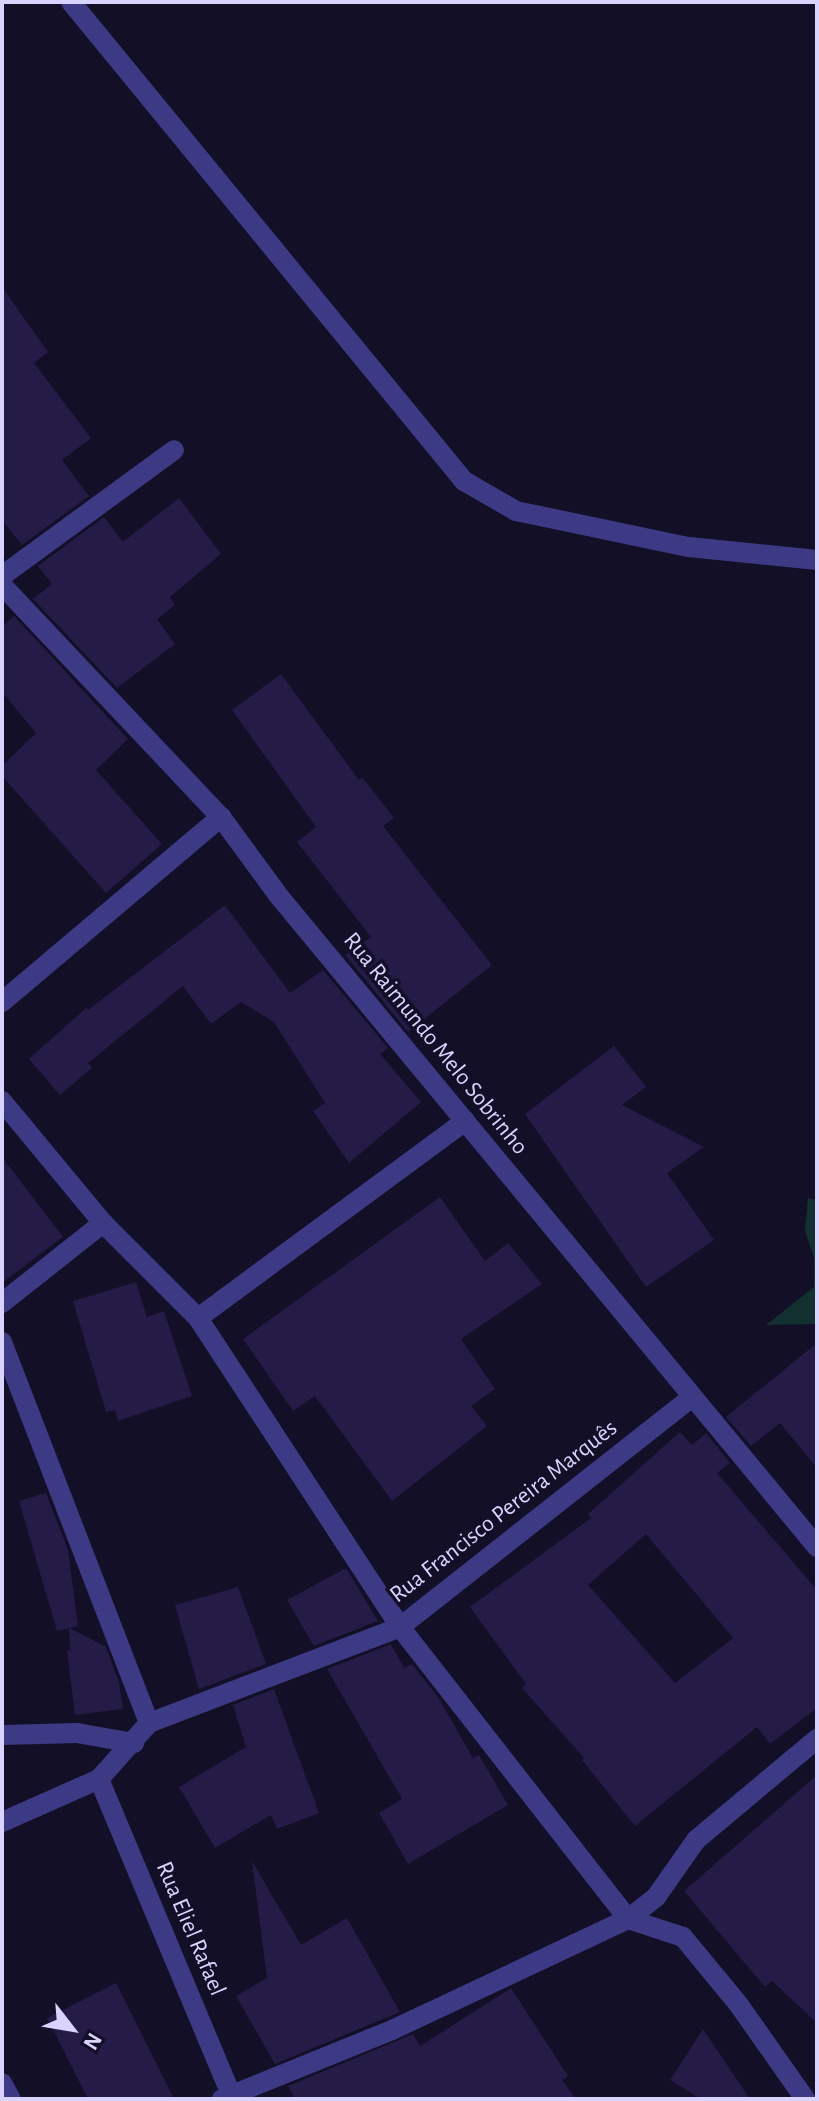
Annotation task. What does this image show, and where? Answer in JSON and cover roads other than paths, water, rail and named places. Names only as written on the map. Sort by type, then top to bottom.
[{"type":"street","points":[[71,2],[464,481],[516,511],[689,547],[817,560]]},
{"type":"street","points":[[2,576],[174,450]]},
{"type":"street","name":"Rua Raimundo Melo Sobrinho","points":[[2,585],[221,817],[278,895],[817,1547]]},
{"type":"street","points":[[2,1002],[221,817]]},
{"type":"street","points":[[2,1101],[103,1223],[198,1318],[400,1627],[628,1919],[683,1937],[739,2005],[805,2099]]},
{"type":"street","points":[[198,1318],[465,1121]]},
{"type":"street","points":[[2,1303],[103,1223]]},
{"type":"street","points":[[2,1342],[149,1723],[99,1779],[2,1822]]},
{"type":"street","name":"Rua Francisco Pereira Marquês","points":[[149,1723],[400,1627],[692,1397]]},
{"type":"street","points":[[2,1735],[77,1733],[134,1743]]},
{"type":"street","points":[[229,2097],[392,2030],[628,1919],[656,1897],[696,1840],[817,1739]]},
{"type":"street","name":"Rua Eliel Rafael","points":[[99,1779],[229,2097]]},
{"type":"street","points":[[2,2083],[11,2099]]}]
